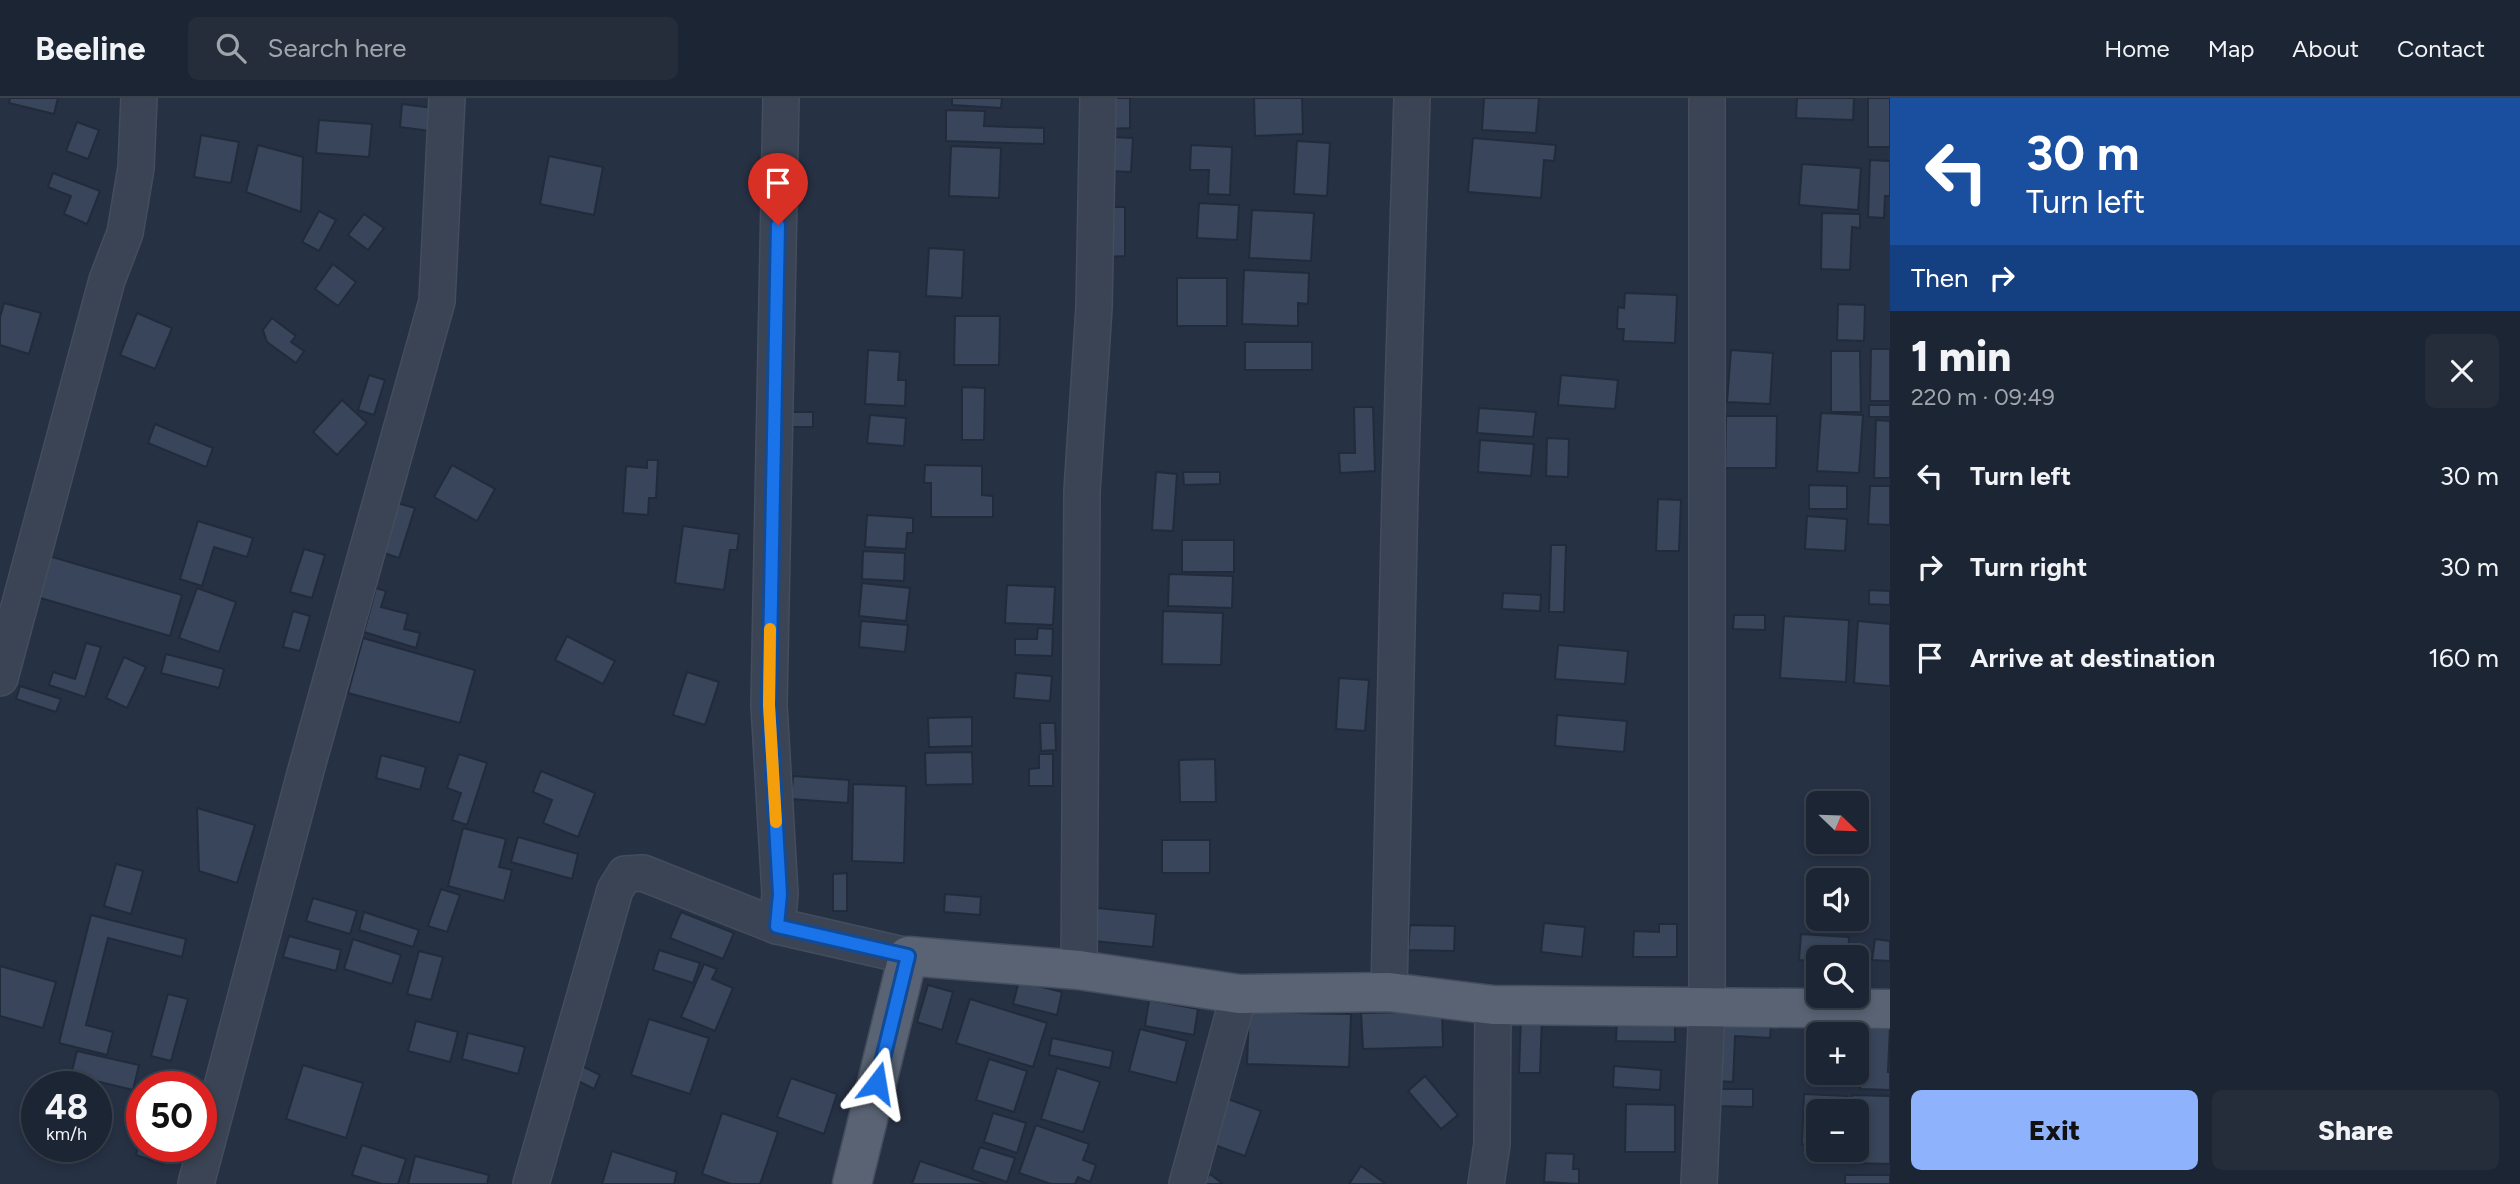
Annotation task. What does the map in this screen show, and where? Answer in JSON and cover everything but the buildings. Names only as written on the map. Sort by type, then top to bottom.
[{"type":"main road","points":[[852,1184],[908,956],[1079,971],[1239,994],[1389,992],[1493,1005],[1890,1009]]},
{"type":"street","points":[[0,678],[107,280],[125,233],[136,168],[139,98]]},
{"type":"street","points":[[196,1184],[306,770],[437,301],[447,98]]},
{"type":"street","points":[[777,926],[780,894],[769,705],[781,98]]},
{"type":"street","points":[[1079,971],[1082,491],[1094,308],[1098,98]]},
{"type":"street","points":[[1389,992],[1400,479],[1412,98]]},
{"type":"street","points":[[1699,1184],[1707,1007],[1707,98]]},
{"type":"street","points":[[531,1184],[615,890],[625,874],[643,873],[777,926],[908,956]]},
{"type":"street","points":[[1187,1184],[1239,994]]},
{"type":"street","points":[[1486,1184],[1492,1144],[1493,1005]]},
{"type":"slow traffic","points":[[770,629],[769,705],[776,822]]},
{"type":"route","points":[[778,225],[769,705],[780,894],[777,926],[908,956],[877,1083]]}]
